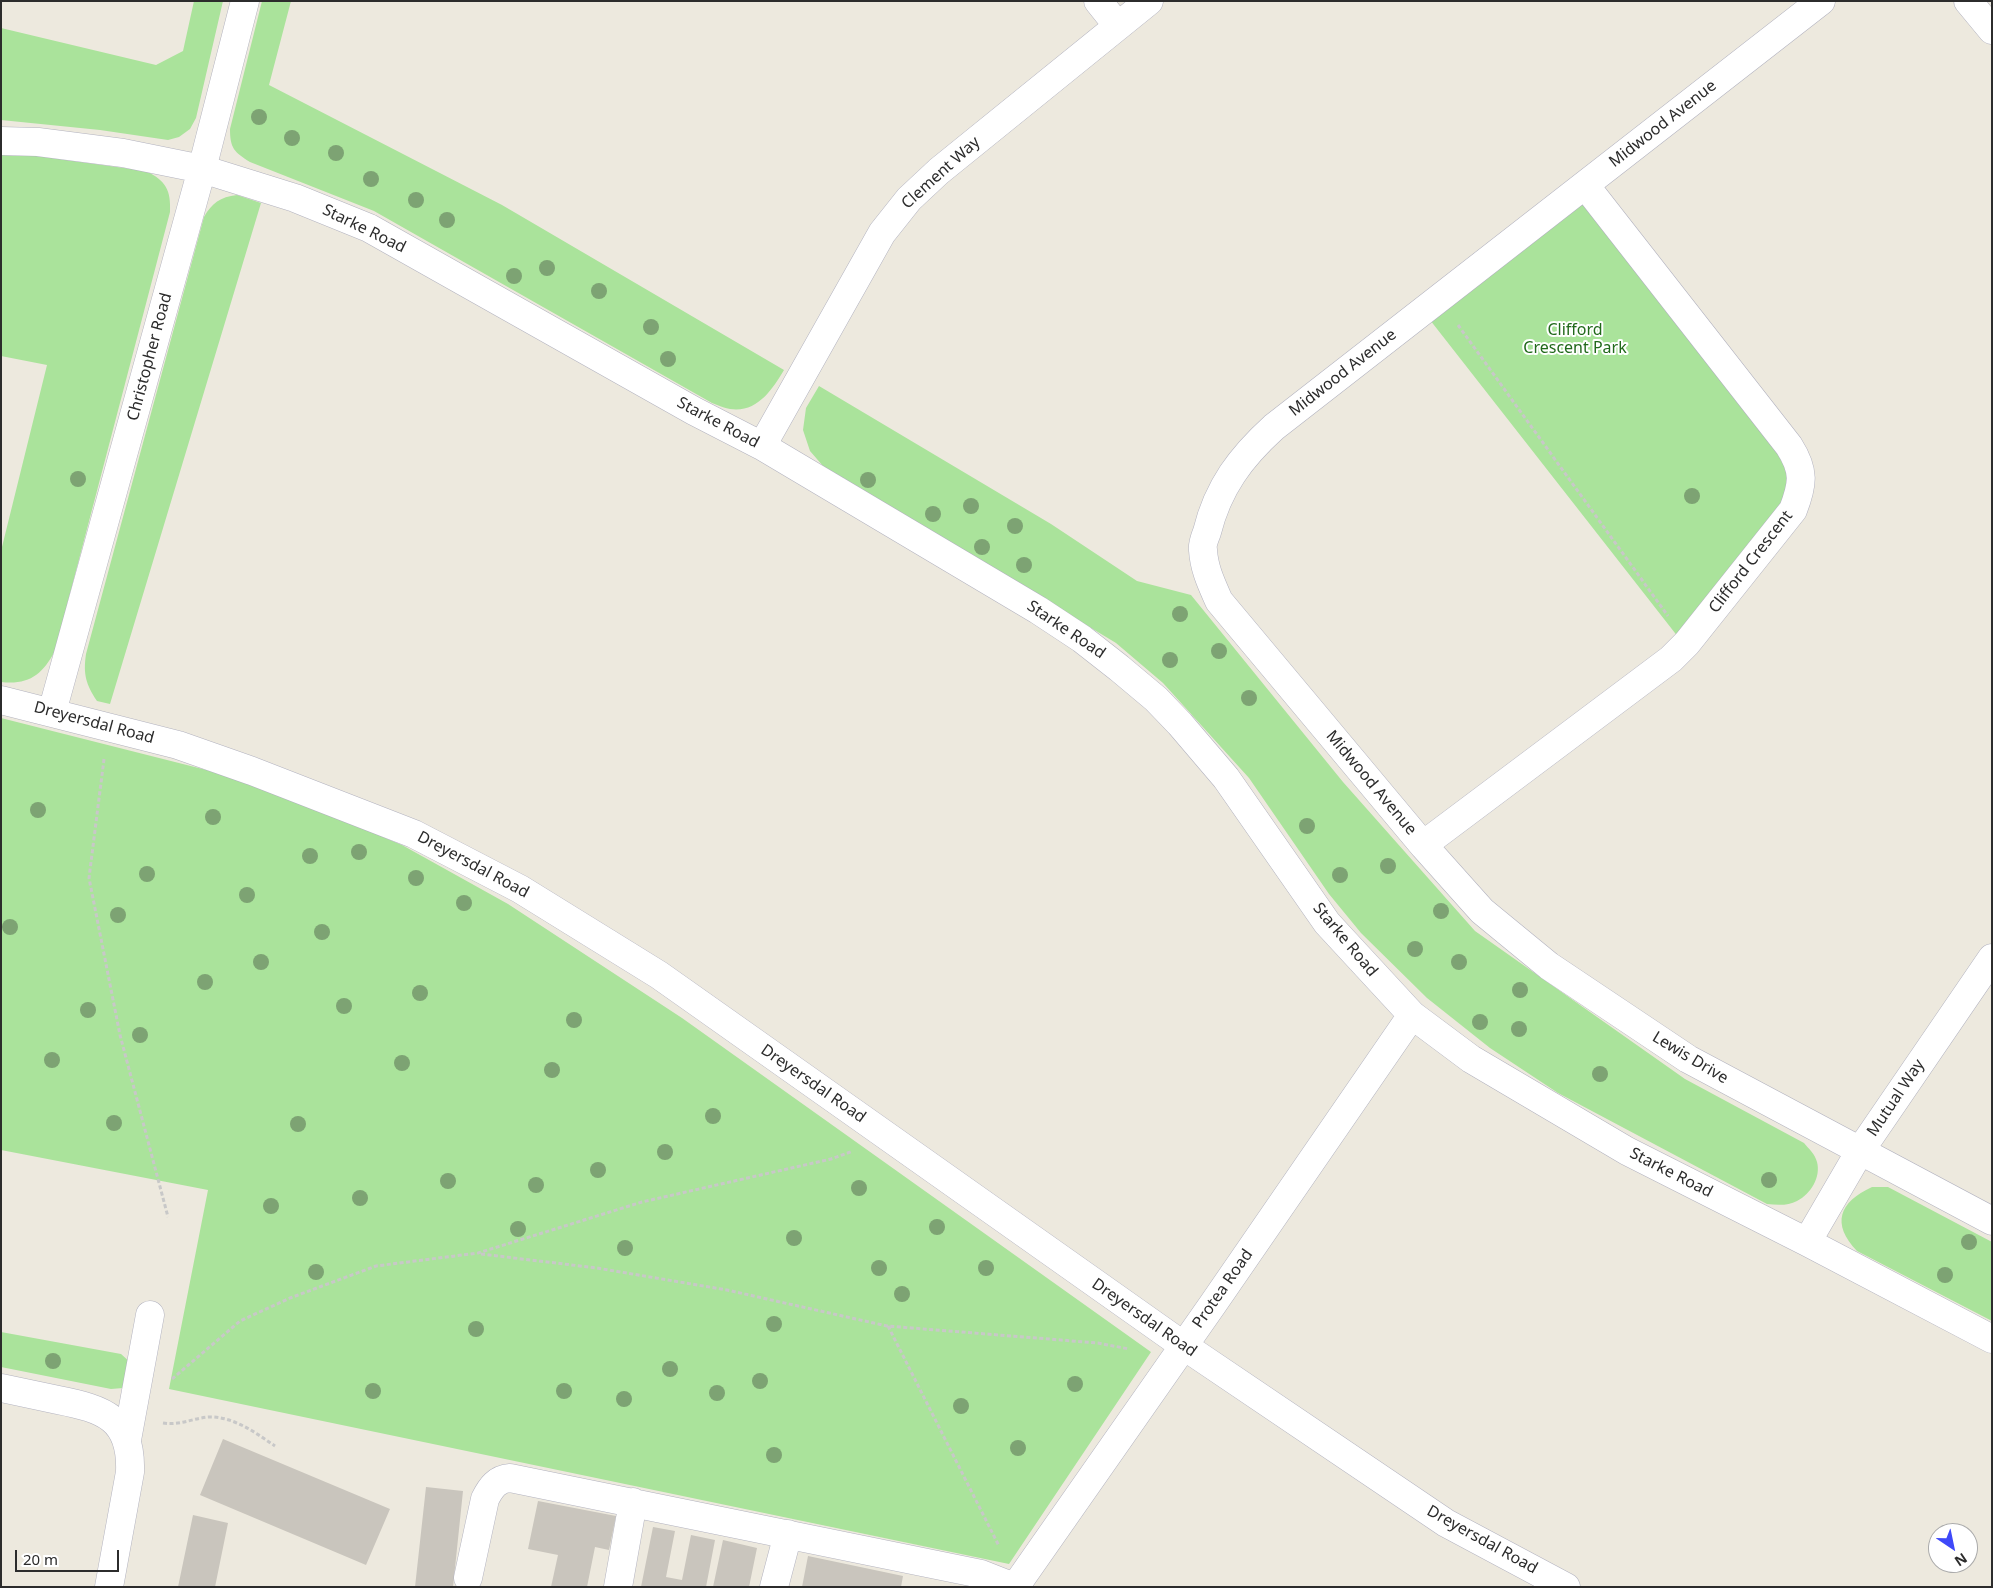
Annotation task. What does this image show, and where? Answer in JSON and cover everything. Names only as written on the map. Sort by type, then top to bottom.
[{"type":"street","name":"Christopher Road","points":[[52,712],[202,168],[245,1]]},
{"type":"street","points":[[1098,1],[1118,26]]},
{"type":"street","name":"Clement Way","points":[[762,446],[882,233],[908,199],[946,165],[1149,1]]},
{"type":"street","name":"Midwood Avenue","points":[[1423,845],[1220,601],[1208,578],[1202,549],[1211,514],[1230,475],[1250,449],[1274,427],[1821,1]]},
{"type":"street","points":[[1968,1],[1992,30]]},
{"type":"street","name":"Starke Road","points":[[1,141],[38,142],[123,153],[202,168],[296,198],[369,228],[694,411],[762,446],[1038,610],[1082,639],[1148,693],[1180,724],[1226,778],[1327,923],[1412,1015],[1471,1059],[1627,1151],[1807,1242],[1992,1339]]},
{"type":"street","name":"Clifford Crescent","points":[[1423,845],[1671,659],[1687,643],[1793,510],[1800,493],[1801,475],[1798,461],[1585,184]]},
{"type":"street","name":"Dreyersdal Road","points":[[1,700],[178,746],[252,771],[414,834],[520,890],[659,975],[1184,1346],[1446,1523],[1566,1587]]},
{"type":"street","name":"Lewis Drive","points":[[1423,845],[1482,911],[1549,966],[1688,1059],[1992,1221]]},
{"type":"street","name":"Mutual Way","points":[[1807,1242],[1860,1151],[1992,958]]},
{"type":"street","name":"Protea Road","points":[[1015,1587],[1412,1015]]},
{"type":"street","points":[[109,1587],[130,1472],[129,1429],[150,1315]]},
{"type":"street","points":[[1,1388],[90,1406],[108,1415],[120,1427],[129,1429]]},
{"type":"street","points":[[468,1578],[485,1499],[496,1482],[504,1478],[510,1478],[981,1574],[1015,1587]]},
{"type":"street","points":[[618,1587],[633,1502]]},
{"type":"street","points":[[774,1587],[788,1534]]},
{"type":"path","points":[[1440,298],[1687,643]]},
{"type":"path","points":[[108,727],[89,878],[120,1035],[168,1217]]},
{"type":"path","points":[[170,1380],[240,1321],[290,1298],[376,1266],[478,1253],[642,1202],[831,1159],[890,1138]]},
{"type":"path","points":[[478,1253],[598,1268],[727,1290],[887,1326],[1098,1343],[1133,1349]]},
{"type":"path","points":[[887,1326],[1000,1546]]},
{"type":"path","points":[[129,1429],[174,1425],[213,1417],[244,1425],[275,1446]]},
{"type":"green space","points":[[194,1],[223,1],[196,118],[190,129],[179,137],[168,140],[100,130],[1,120],[1,28],[156,65],[183,51]]},
{"type":"green space","points":[[262,1],[291,1],[269,85],[502,205],[784,370],[769,392],[756,404],[740,409],[730,409],[712,403],[374,211],[250,162],[240,155],[232,145],[230,129]]},
{"type":"green space","points":[[1,155],[37,156],[146,171],[166,187],[170,204],[170,212],[55,651],[45,666],[34,677],[11,683],[1,682],[1,551],[47,365],[1,356]]},
{"type":"green space","name":"Clifford Crescent Park","points":[[1585,185],[1793,457],[1796,490],[1682,642],[1423,311]]},
{"type":"green space","points":[[237,195],[261,203],[110,704],[97,701],[86,679],[86,654],[204,217],[217,202],[226,197]]},
{"type":"green space","points":[[819,386],[1051,524],[1137,581],[1191,595],[1343,782],[1475,931],[1685,1079],[1804,1143],[1815,1156],[1818,1168],[1818,1173],[1811,1190],[1794,1203],[1782,1205],[1767,1204],[1558,1093],[1490,1048],[1427,998],[1361,933],[1329,894],[1249,778],[1163,683],[1116,643],[823,466],[810,451],[803,430],[806,408]]},
{"type":"green space","points":[[1,718],[250,781],[402,845],[508,904],[682,1018],[1151,1352],[1009,1564],[169,1389],[208,1190],[1,1150]]},
{"type":"green space","points":[[1872,1187],[1888,1187],[1992,1242],[1992,1321],[1857,1251],[1844,1232],[1842,1215],[1852,1200]]},
{"type":"green space","points":[[1,1332],[121,1354],[131,1363],[123,1388],[111,1389],[1,1367]]},
{"type":"building","points":[[223,1439],[390,1509],[366,1565],[200,1495]]},
{"type":"building","points":[[426,1487],[463,1491],[453,1587],[415,1587]]},
{"type":"building","points":[[538,1501],[616,1516],[609,1550],[595,1547],[587,1587],[551,1587],[558,1555],[528,1549]]},
{"type":"building","points":[[193,1515],[228,1523],[215,1587],[178,1587]]},
{"type":"building","points":[[653,1527],[675,1531],[666,1577],[682,1580],[691,1535],[715,1540],[706,1587],[641,1587]]},
{"type":"building","points":[[723,1540],[757,1548],[749,1587],[713,1587]]},
{"type":"building","points":[[808,1556],[903,1576],[901,1587],[802,1587]]}]
